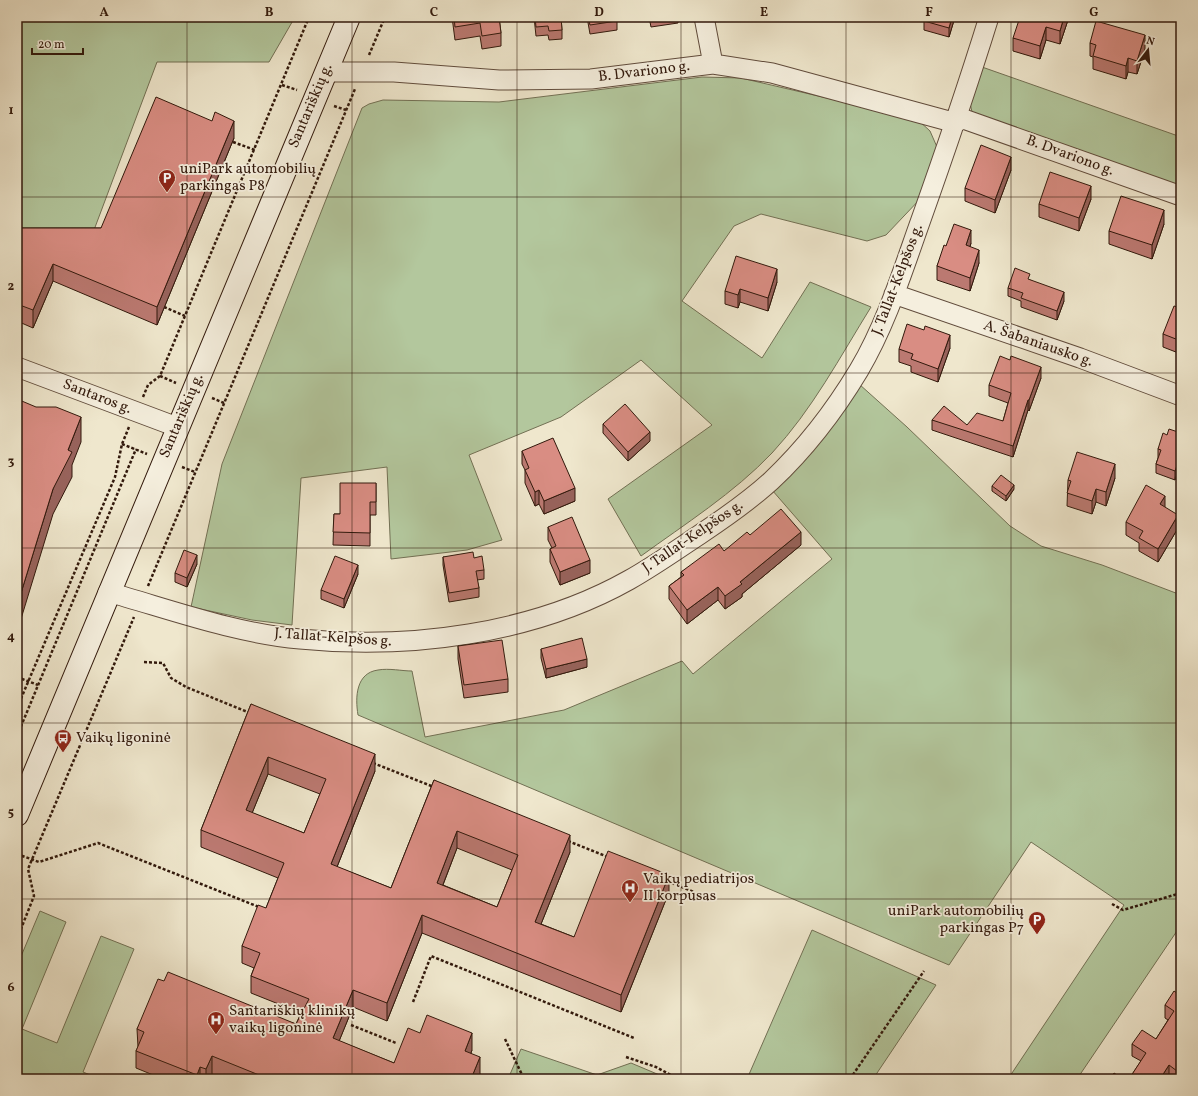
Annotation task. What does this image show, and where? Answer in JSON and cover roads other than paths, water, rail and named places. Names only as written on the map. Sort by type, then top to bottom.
[{"type":"main road","name":"Santariškių g.","points":[[17,815],[108,592],[348,17]]},
{"type":"street","points":[[704,17],[713,64]]},
{"type":"street","name":"J. Tallat-Kelpšos g.","points":[[108,592],[180,615],[246,631],[298,639],[349,642],[400,642],[448,637],[533,619],[574,605],[628,581],[677,550],[738,508],[770,481],[800,452],[831,411],[859,370],[878,334],[894,294],[957,120],[989,17]]},
{"type":"street","name":"B. Dvariono g.","points":[[326,72],[394,72],[499,80],[583,79],[713,64],[772,72],[957,120],[1181,196]]},
{"type":"street","name":"A. Šabaniausko g.","points":[[894,294],[1080,358],[1181,396]]},
{"type":"street","name":"Santaros g.","points":[[17,367],[177,427]]},
{"type":"place","name":"uniPark automobilių parkingas P8","points":[[167,193]]},
{"type":"place","name":"Vaikų ligoninė","points":[[63,753]]},
{"type":"place","name":"Vaikų pediatrijos II korpusas","points":[[630,903]]},
{"type":"place","name":"uniPark automobilių parkingas P7","points":[[1037,935]]},
{"type":"place","name":"Santariškių klinikų vaikų ligoninė","points":[[216,1035]]}]
